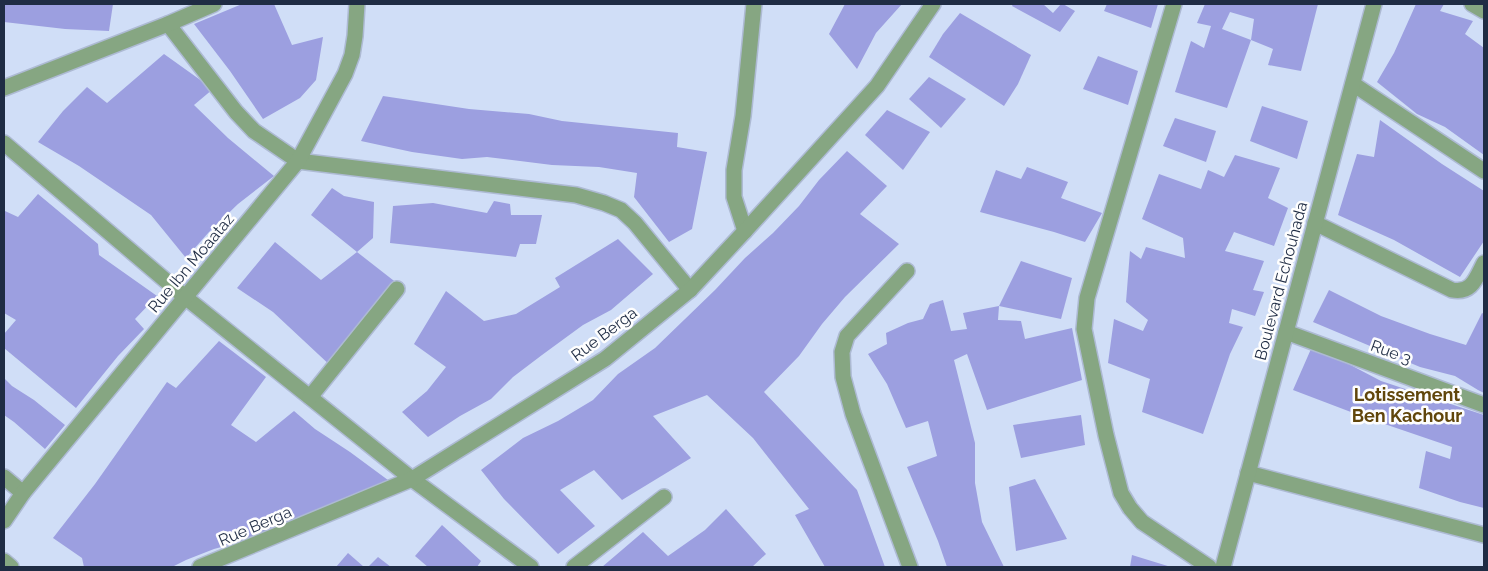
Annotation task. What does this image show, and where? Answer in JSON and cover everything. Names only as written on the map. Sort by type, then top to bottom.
[{"type":"street","points":[[4,88],[214,4]]},
{"type":"street","name":"Rue Ibn Moaataz","points":[[4,521],[23,493],[298,161],[345,74],[352,55],[357,4]]},
{"type":"street","points":[[745,231],[734,197],[734,170],[743,116],[754,4]]},
{"type":"street","name":"Rue Berga","points":[[200,567],[218,565],[412,479],[605,359],[690,290],[745,231],[877,86],[933,4]]},
{"type":"street","points":[[1174,4],[1087,298],[1084,329],[1106,435],[1121,493],[1130,508],[1142,522],[1209,567]]},
{"type":"street","name":"Boulevard Echouhada","points":[[1223,567],[1374,4]]},
{"type":"street","points":[[1472,4],[1484,11]]},
{"type":"street","points":[[168,24],[236,112],[254,131],[298,161],[576,196],[604,202],[621,210],[635,223],[690,290]]},
{"type":"street","points":[[1353,84],[1484,171]]},
{"type":"street","points":[[4,143],[185,297],[412,479],[531,567]]},
{"type":"street","points":[[1315,223],[1452,290],[1465,291],[1471,286],[1484,263]]},
{"type":"street","points":[[907,271],[847,336],[842,352],[843,377],[853,414],[910,567]]},
{"type":"street","points":[[310,397],[398,289]]},
{"type":"street","name":"Rue 3","points":[[1286,332],[1484,405]]},
{"type":"street","points":[[1248,473],[1484,535]]},
{"type":"street","points":[[4,476],[23,493]]},
{"type":"street","points":[[574,567],[664,497]]},
{"type":"street","points":[[4,561],[11,567]]},
{"type":"building","points":[[4,4],[113,4],[109,31],[65,29],[4,22]]},
{"type":"building","points":[[242,4],[274,4],[292,45],[323,37],[316,80],[300,98],[263,119],[230,71],[194,24]]},
{"type":"building","points":[[845,4],[902,4],[876,33],[857,69],[829,34]]},
{"type":"building","points":[[1013,4],[1043,4],[1053,13],[1063,4],[1075,11],[1060,32],[1012,6]]},
{"type":"building","points":[[1107,4],[1158,4],[1151,28],[1104,11]]},
{"type":"building","points":[[1205,4],[1318,4],[1301,71],[1268,65],[1273,49],[1251,40],[1227,108],[1175,92],[1191,41],[1204,48],[1211,26],[1197,23]],"holes":[[[1230,12],[1254,19],[1251,40],[1222,29]]]},
{"type":"building","points":[[1416,4],[1444,4],[1440,11],[1473,21],[1465,34],[1484,48],[1484,155],[1445,127],[1417,114],[1377,82],[1394,53]]},
{"type":"building","points":[[960,13],[1031,55],[1018,84],[1004,106],[929,57],[943,34]]},
{"type":"building","points":[[164,54],[213,89],[194,105],[228,138],[274,176],[238,204],[186,258],[151,215],[79,166],[38,142],[63,111],[87,87],[107,103]]},
{"type":"building","points":[[1098,56],[1138,71],[1128,105],[1083,89]]},
{"type":"building","points":[[929,77],[966,99],[941,128],[909,99]]},
{"type":"building","points":[[383,96],[469,109],[529,114],[562,121],[678,133],[677,147],[707,152],[692,229],[669,242],[634,197],[637,173],[599,167],[552,165],[487,157],[462,159],[412,152],[361,141]]},
{"type":"building","points":[[1262,106],[1308,121],[1297,159],[1250,141]]},
{"type":"building","points":[[887,110],[930,132],[903,170],[865,135]]},
{"type":"building","points":[[1175,118],[1216,131],[1206,162],[1163,146]]},
{"type":"building","points":[[1380,120],[1484,191],[1484,241],[1460,277],[1394,240],[1338,215],[1357,154],[1374,157]]},
{"type":"building","points":[[847,151],[887,186],[860,214],[899,244],[845,297],[822,324],[799,356],[764,392],[857,490],[885,567],[825,567],[795,515],[809,509],[753,438],[707,395],[653,416],[691,458],[622,500],[594,470],[560,490],[595,526],[558,554],[504,499],[481,470],[523,438],[558,421],[593,400],[618,374],[655,348],[745,258],[773,233]]},
{"type":"building","points":[[1235,155],[1280,168],[1268,198],[1288,208],[1274,246],[1234,232],[1225,251],[1264,261],[1253,290],[1264,292],[1255,316],[1232,309],[1229,323],[1243,327],[1230,354],[1203,434],[1142,412],[1150,379],[1108,363],[1114,319],[1143,331],[1148,320],[1126,302],[1130,251],[1141,259],[1146,247],[1185,258],[1183,238],[1142,219],[1159,174],[1201,189],[1208,170],[1224,177]]},
{"type":"building","points":[[1027,167],[1068,182],[1061,198],[1102,213],[1085,242],[980,212],[996,170],[1021,179]]},
{"type":"building","points":[[332,188],[344,196],[374,202],[373,238],[357,252],[311,215]]},
{"type":"building","points":[[38,194],[98,244],[99,255],[157,296],[135,319],[144,329],[118,356],[76,408],[4,348],[4,334],[16,320],[4,313],[4,213],[5,211],[18,217]]},
{"type":"building","points":[[494,201],[510,204],[511,215],[542,215],[536,244],[520,244],[516,257],[390,243],[393,206],[433,203],[487,213]]},
{"type":"building","points":[[618,239],[653,274],[611,310],[583,325],[542,355],[513,377],[491,399],[428,437],[402,412],[427,391],[446,367],[414,344],[446,291],[484,321],[516,314],[560,287],[555,278]]},
{"type":"building","points":[[275,242],[321,280],[357,252],[398,284],[333,368],[273,312],[237,288]]},
{"type":"building","points":[[1021,261],[1072,278],[1061,319],[999,306]]},
{"type":"building","points":[[1329,290],[1381,316],[1466,345],[1482,313],[1484,314],[1484,393],[1455,376],[1420,367],[1313,322]]},
{"type":"building","points":[[943,300],[951,331],[967,329],[963,313],[999,306],[998,320],[1021,321],[1025,339],[1072,328],[1082,380],[987,410],[967,354],[954,360],[975,443],[975,483],[982,522],[1004,567],[947,567],[907,467],[937,456],[928,421],[906,428],[887,384],[868,354],[887,344],[886,333],[908,323],[923,319],[930,304]]},
{"type":"building","points":[[219,341],[266,377],[231,425],[256,442],[294,411],[315,429],[392,483],[251,539],[214,549],[172,567],[84,567],[82,558],[53,538],[95,484],[167,382],[176,388]]},
{"type":"building","points":[[1311,349],[1341,360],[1381,381],[1484,415],[1484,508],[1419,488],[1426,451],[1450,459],[1452,447],[1293,390]]},
{"type":"building","points":[[4,378],[65,425],[45,449],[4,415]]},
{"type":"building","points":[[1081,415],[1085,445],[1021,458],[1013,425]]},
{"type":"building","points":[[1035,479],[1067,539],[1016,551],[1009,487]]},
{"type":"building","points":[[726,509],[766,554],[752,567],[602,567],[643,532],[668,556],[705,530]]},
{"type":"building","points":[[442,525],[481,561],[477,567],[428,567],[415,556]]},
{"type":"building","points":[[348,553],[364,567],[336,567]]},
{"type":"building","points":[[1132,555],[1171,567],[1130,567]]},
{"type":"building","points":[[378,557],[391,567],[368,567]]},
{"type":"district","name":"Lotissement Ben Kachour","points":[[1407,404]]}]
